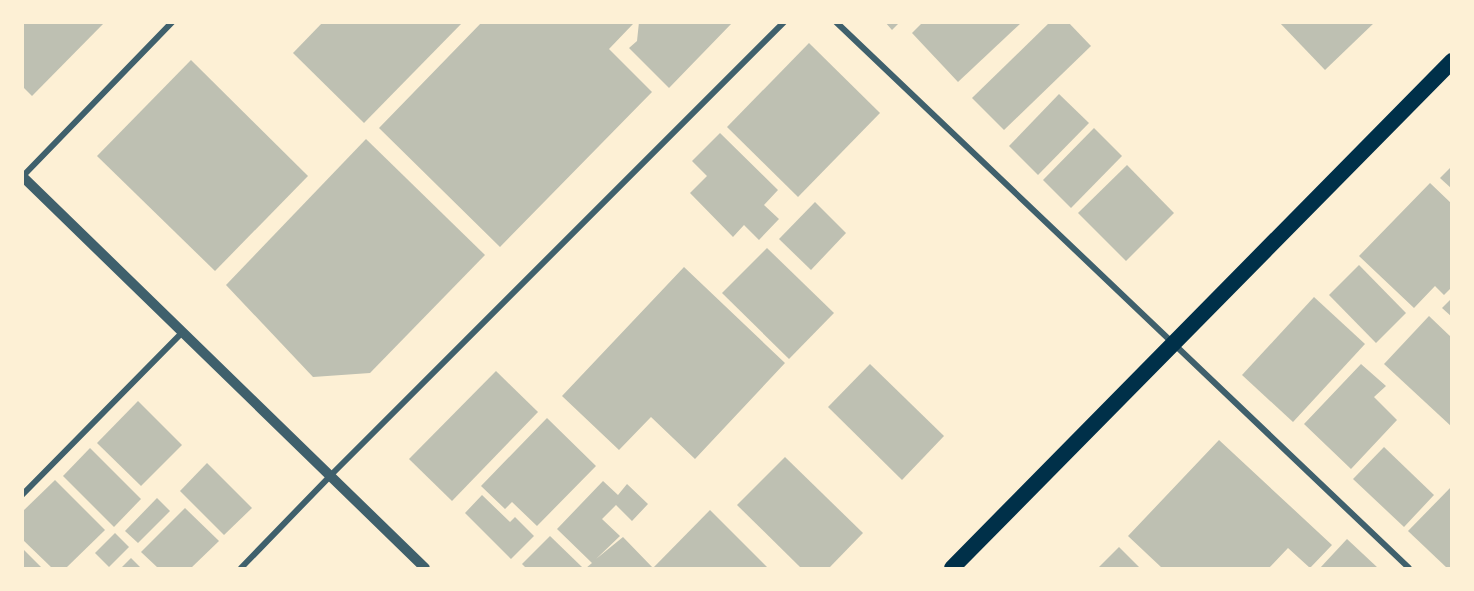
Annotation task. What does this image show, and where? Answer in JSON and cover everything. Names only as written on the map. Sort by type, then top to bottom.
[{"type":"highway","points":[[952,568],[1452,61]]},
{"type":"street","points":[[172,22],[23,176],[424,568]]},
{"type":"street","points":[[241,568],[784,22]]},
{"type":"street","points":[[836,22],[1409,568]]},
{"type":"street","points":[[22,495],[183,332]]},
{"type":"building","points":[[22,22],[105,22],[32,96],[22,86]]},
{"type":"building","points":[[323,22],[463,22],[364,123],[293,53]]},
{"type":"building","points":[[482,22],[631,22],[633,24],[609,49],[652,92],[500,247],[379,128]]},
{"type":"building","points":[[639,22],[733,22],[669,88],[629,48],[637,41]]},
{"type":"building","points":[[885,22],[900,22],[892,30]]},
{"type":"building","points":[[923,22],[1022,22],[958,82],[912,33]]},
{"type":"building","points":[[1050,22],[1068,22],[1091,46],[1004,130],[972,98]]},
{"type":"building","points":[[1279,22],[1375,22],[1325,70]]},
{"type":"building","points":[[809,43],[880,113],[798,197],[727,127]]},
{"type":"building","points":[[191,60],[308,176],[215,271],[97,156]]},
{"type":"building","points":[[1059,94],[1089,123],[1038,175],[1009,146]]},
{"type":"building","points":[[1094,128],[1122,156],[1071,208],[1043,180]]},
{"type":"building","points":[[720,133],[778,190],[764,205],[779,219],[759,240],[744,225],[733,237],[690,193],[707,176],[692,161]]},
{"type":"building","points":[[366,139],[485,255],[370,373],[313,377],[226,285]]},
{"type":"building","points":[[1127,165],[1174,213],[1126,261],[1078,213]]},
{"type":"building","points":[[1452,166],[1452,189],[1440,178]]},
{"type":"building","points":[[1430,183],[1452,204],[1452,287],[1444,295],[1435,286],[1414,308],[1359,256]]},
{"type":"building","points":[[815,202],[846,233],[811,270],[779,239]]},
{"type":"building","points":[[767,248],[834,313],[789,359],[722,293]]},
{"type":"building","points":[[1359,265],[1406,313],[1376,343],[1329,295]]},
{"type":"building","points":[[684,267],[785,363],[695,459],[651,417],[619,450],[562,396]]},
{"type":"building","points":[[1314,297],[1365,344],[1293,422],[1242,375]]},
{"type":"building","points":[[1452,298],[1452,317],[1442,308]]},
{"type":"building","points":[[1429,316],[1452,338],[1452,427],[1384,364]]},
{"type":"building","points":[[870,364],[944,436],[902,480],[828,407]]},
{"type":"building","points":[[1361,364],[1386,386],[1374,397],[1397,420],[1351,469],[1304,424]]},
{"type":"building","points":[[496,371],[538,412],[452,501],[409,459]]},
{"type":"building","points":[[138,401],[182,445],[141,486],[97,443]]},
{"type":"building","points":[[547,418],[596,466],[537,526],[512,502],[505,509],[481,486]]},
{"type":"building","points":[[1219,440],[1332,545],[1310,568],[1288,548],[1269,568],[1162,568],[1128,536]]},
{"type":"building","points":[[1384,447],[1434,495],[1404,527],[1353,479]]},
{"type":"building","points":[[90,448],[141,499],[114,527],[63,476]]},
{"type":"building","points":[[785,457],[863,533],[829,568],[801,568],[737,505]]},
{"type":"building","points":[[207,463],[252,508],[224,535],[180,491]]},
{"type":"building","points":[[55,480],[105,530],[66,568],[52,568],[22,539],[22,512]]},
{"type":"building","points":[[603,481],[618,495],[627,484],[648,504],[632,521],[616,505],[602,519],[620,536],[596,559],[623,537],[653,568],[586,568],[592,563],[557,529]]},
{"type":"building","points":[[1452,486],[1452,568],[1447,568],[1408,531]]},
{"type":"building","points":[[482,495],[510,522],[515,517],[534,536],[511,559],[465,513]]},
{"type":"building","points":[[157,498],[170,511],[138,543],[125,531]]},
{"type":"building","points":[[185,508],[219,541],[191,568],[158,568],[141,552]]},
{"type":"building","points":[[710,510],[768,568],[653,568]]},
{"type":"building","points":[[115,533],[129,547],[109,567],[95,553]]},
{"type":"building","points":[[550,536],[583,568],[526,568],[522,564]]},
{"type":"building","points":[[1347,539],[1378,568],[1320,568]]},
{"type":"building","points":[[1119,547],[1140,568],[1098,568]]},
{"type":"building","points":[[22,548],[42,568],[22,568]]},
{"type":"building","points":[[131,558],[141,568],[121,568]]}]
